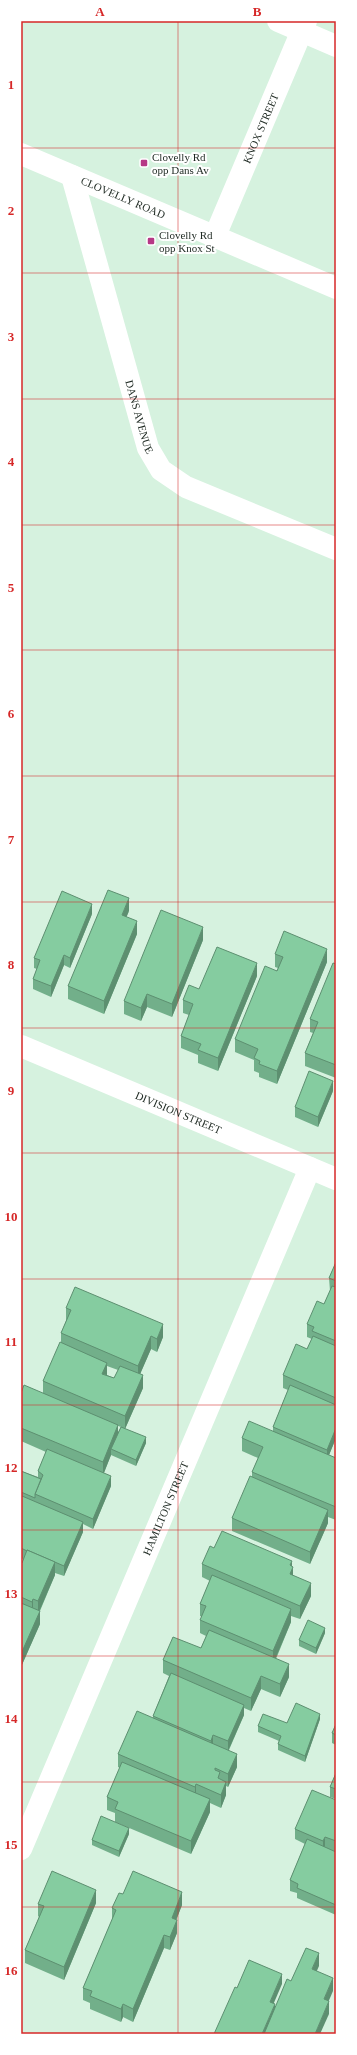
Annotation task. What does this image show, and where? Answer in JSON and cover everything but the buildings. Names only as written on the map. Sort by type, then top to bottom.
[{"type":"street","points":[[278,21],[304,26],[336,46]]},
{"type":"street","name":"KNOX STREET","points":[[215,236],[304,26]]},
{"type":"street","name":"CLOVELLY ROAD","points":[[21,154],[336,288]]},
{"type":"street","name":"DANS AVENUE","points":[[72,176],[148,448],[161,470],[186,487],[336,549]]},
{"type":"street","name":"DIVISION STREET","points":[[21,1046],[336,1179]]},
{"type":"street","name":"HAMILTON STREET","points":[[21,1849],[310,1168]]},
{"type":"place","name":"Clovelly Rd opp Dans Av","points":[[144,163]]},
{"type":"place","name":"Clovelly Rd opp Knox St","points":[[151,241]]}]
